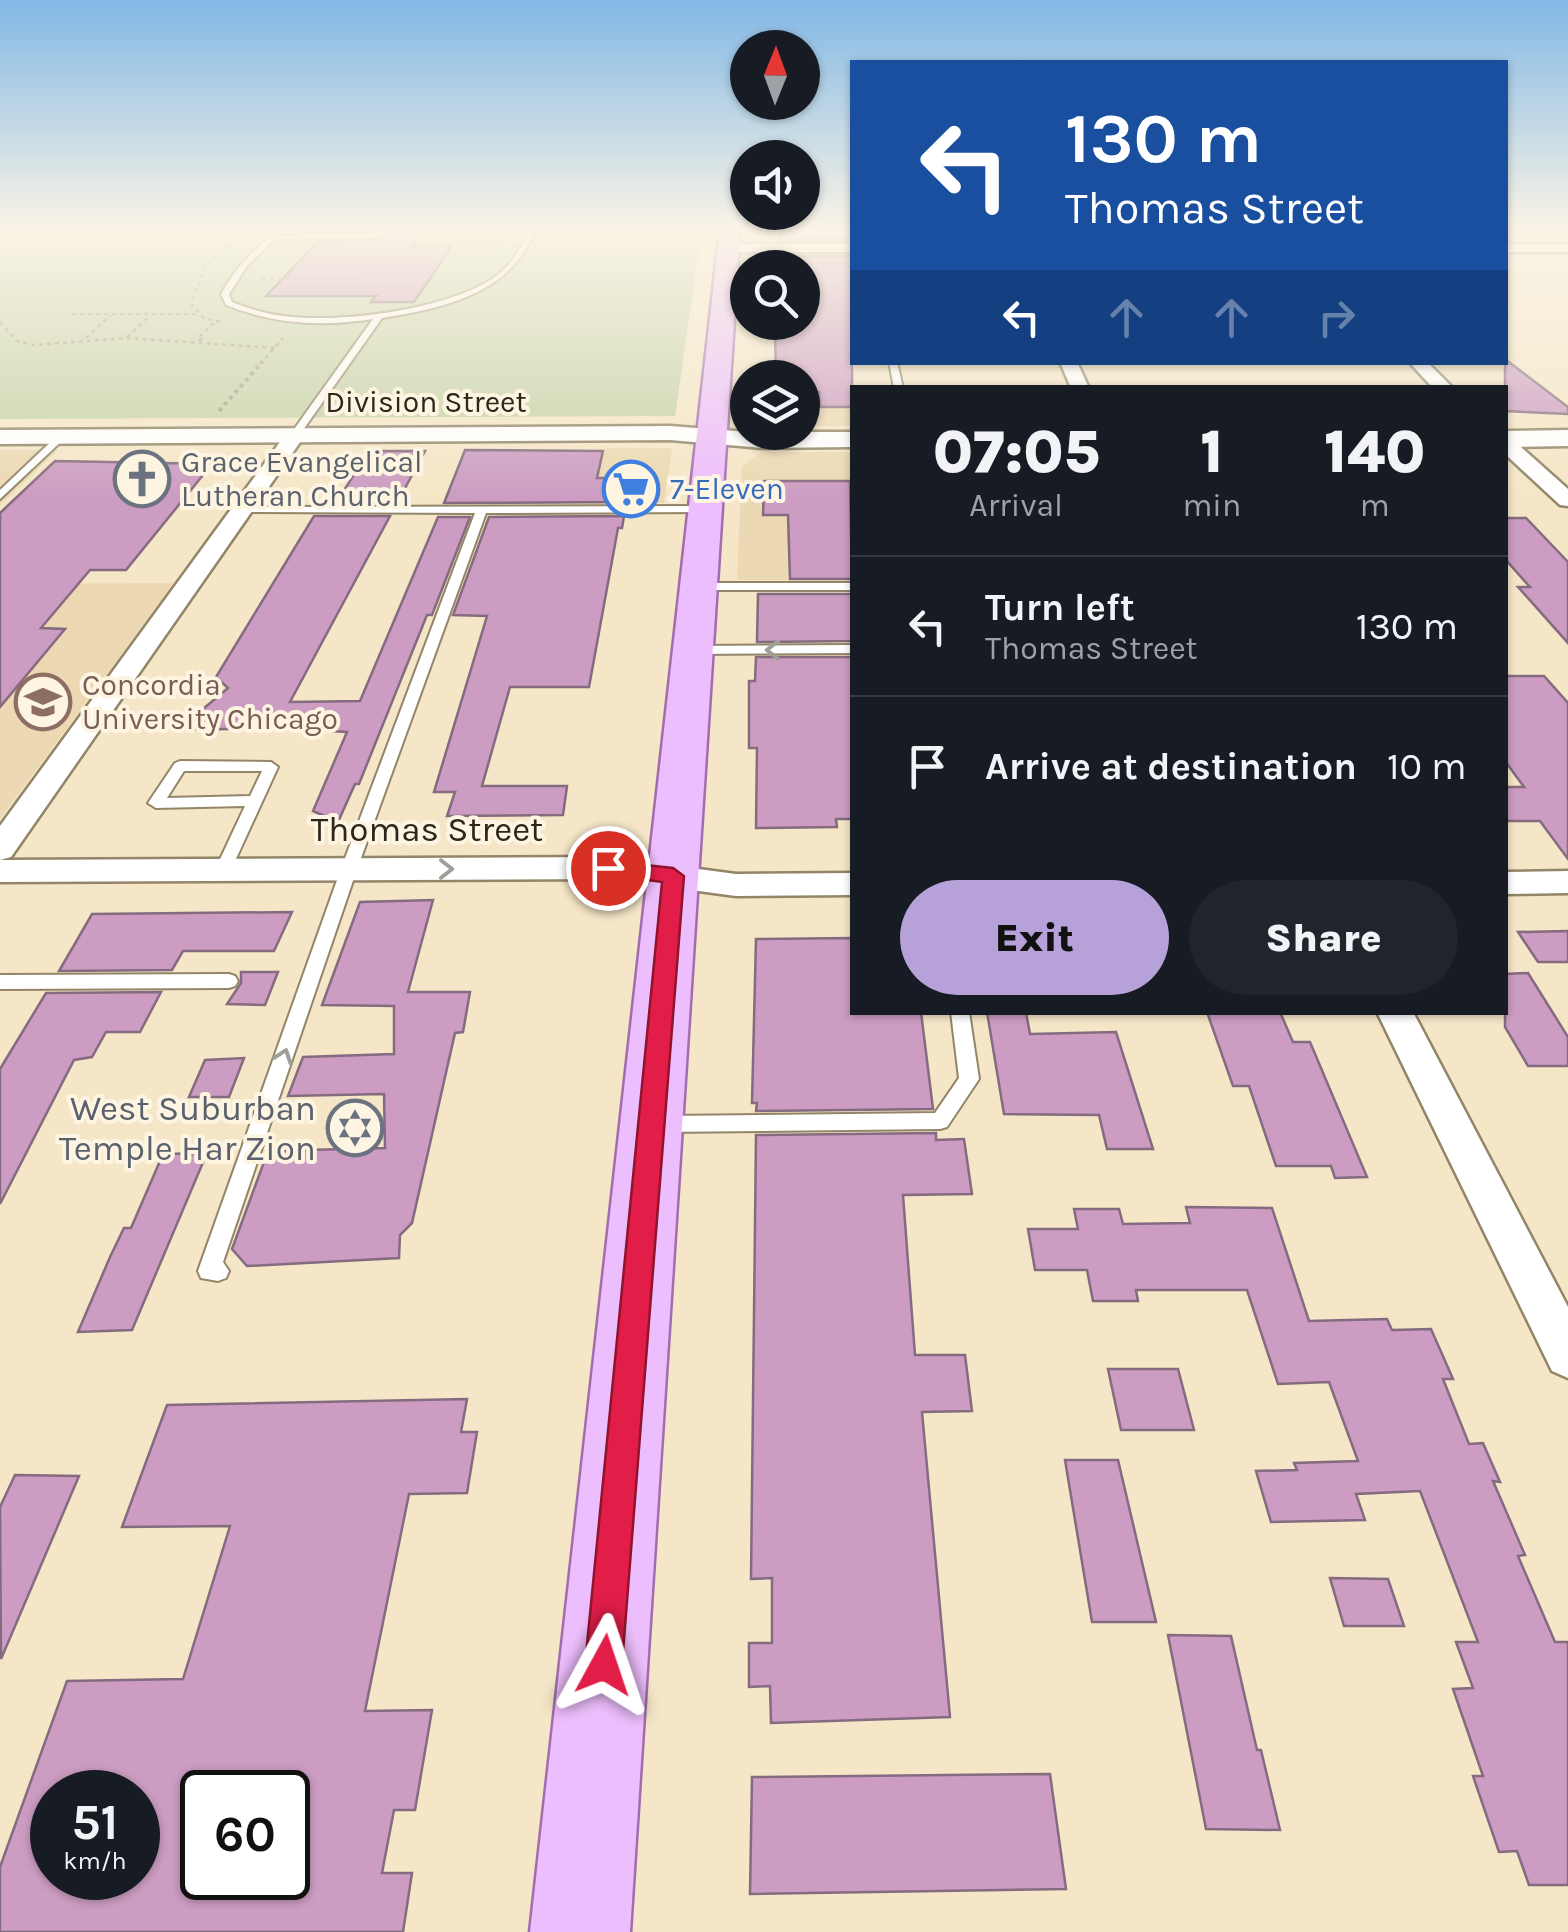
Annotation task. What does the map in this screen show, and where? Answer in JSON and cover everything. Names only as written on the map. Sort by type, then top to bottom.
[{"type":"main road","points":[[580,1932],[722,318]]},
{"type":"street","points":[[1420,365],[1441,385]]},
{"type":"street","name":"Division Street","points":[[0,437],[670,433],[712,438],[850,440]]},
{"type":"street","points":[[0,849],[295,435]]},
{"type":"street","points":[[1508,440],[1568,438]]},
{"type":"street","points":[[1508,443],[1568,500]]},
{"type":"street","name":"Thomas Street","points":[[0,871],[608,868],[736,885],[850,884]]},
{"type":"street","points":[[1508,882],[1568,882]]},
{"type":"street","points":[[1397,1015],[1568,1355]]},
{"type":"lane","points":[[295,435],[378,318]]},
{"type":"lane","points":[[0,496],[62,436]]},
{"type":"lane","points":[[218,1272],[209,1271],[349,869],[482,509]]},
{"type":"lane","points":[[242,510],[706,509]]},
{"type":"lane","points":[[699,586],[850,587]]},
{"type":"lane","points":[[693,650],[850,649]]},
{"type":"lane","points":[[223,870],[271,767],[180,766],[156,803],[255,801]]},
{"type":"lane","points":[[0,982],[229,982]]},
{"type":"lane","points":[[652,1124],[940,1121],[969,1079],[960,1015]]},
{"type":"path","points":[[88,338],[84,337],[107,318]]},
{"type":"path","points":[[126,338],[147,318]]},
{"type":"path","points":[[187,345],[202,339],[199,337],[216,321]]},
{"type":"path","points":[[0,322],[12,338],[28,344],[126,338],[275,348]]},
{"type":"path","points":[[212,420],[291,329]]},
{"type":"shaded area","points":[[820,394],[850,394],[850,426],[820,426]]},
{"type":"shaded area","points":[[606,448],[672,448],[664,503],[591,504]]},
{"type":"shaded area","points":[[0,450],[58,450],[0,505]]},
{"type":"shaded area","points":[[762,452],[850,452],[850,580],[737,580],[742,466]]},
{"type":"shaded area","name":"Concordia University Chicago","points":[[174,583],[0,819],[0,584]]},
{"type":"green space","points":[[0,318],[689,318],[675,416],[0,419]]},
{"type":"building","points":[[820,318],[850,318],[850,407],[820,407],[820,360],[776,360],[775,340],[820,340]]},
{"type":"building","points":[[1508,361],[1568,407],[1568,414],[1508,411]]},
{"type":"building","points":[[465,450],[603,451],[597,478],[632,478],[627,502],[444,503]]},
{"type":"building","points":[[369,451],[425,451],[397,503],[336,503]]},
{"type":"building","points":[[55,461],[212,464],[126,570],[90,570],[41,628],[65,629],[0,707],[0,513]]},
{"type":"building","points":[[764,481],[850,481],[850,579],[790,579],[788,515],[763,515]]},
{"type":"building","points":[[314,516],[390,516],[290,702],[360,701],[438,517],[470,517],[359,784],[355,784],[338,822],[313,811],[347,732],[276,728],[178,730],[228,688],[216,677]]},
{"type":"building","points":[[624,516],[622,528],[618,528],[589,687],[510,687],[482,786],[567,786],[563,815],[447,816],[455,792],[434,792],[487,616],[453,615],[489,517]]},
{"type":"building","points":[[1508,518],[1526,518],[1568,562],[1568,643],[1518,587],[1530,587],[1508,562]]},
{"type":"building","points":[[758,594],[850,594],[850,641],[757,642]]},
{"type":"building","points":[[756,657],[850,657],[850,819],[836,819],[837,827],[756,828],[757,748],[749,748],[749,681],[755,681]]},
{"type":"building","points":[[1508,676],[1544,676],[1568,703],[1568,859],[1540,821],[1508,821],[1508,787],[1524,787],[1508,765]]},
{"type":"building","name":"West Suburban Temple Har Zion","points":[[433,900],[408,992],[470,992],[463,1032],[455,1033],[412,1223],[400,1235],[399,1258],[247,1266],[232,1249],[268,1151],[385,1148],[384,1094],[288,1096],[303,1057],[394,1054],[394,1006],[322,1005],[360,902]]},
{"type":"building","points":[[292,912],[274,951],[183,951],[172,970],[59,971],[92,914]]},
{"type":"building","points":[[1568,931],[1568,962],[1538,962],[1518,932]]},
{"type":"building","points":[[850,938],[850,1015],[921,1015],[933,1109],[756,1111],[757,1103],[752,1103],[756,939]]},
{"type":"building","points":[[241,972],[278,972],[265,1005],[227,1004],[241,983]]},
{"type":"building","points":[[1528,973],[1568,1037],[1568,1066],[1528,1066],[1505,1027],[1508,974]]},
{"type":"building","points":[[161,992],[140,1032],[106,1032],[92,1057],[74,1060],[0,1204],[0,1069],[46,993]]},
{"type":"building","points":[[988,1015],[1027,1015],[1030,1034],[1116,1032],[1153,1149],[1107,1149],[1099,1115],[1004,1114]]},
{"type":"building","points":[[1208,1015],[1281,1015],[1293,1042],[1310,1042],[1367,1177],[1335,1178],[1331,1166],[1276,1166],[1249,1086],[1233,1086]]},
{"type":"building","points":[[244,1058],[229,1097],[189,1097],[205,1060]]},
{"type":"building","points":[[936,1133],[936,1140],[964,1139],[972,1194],[903,1195],[915,1355],[965,1355],[972,1411],[922,1412],[950,1717],[771,1723],[770,1686],[749,1687],[749,1643],[772,1643],[772,1578],[751,1579],[756,1135]]},
{"type":"building","points":[[207,1153],[132,1330],[78,1332],[110,1257],[124,1228],[131,1228],[163,1154]]},
{"type":"building","points":[[1186,1207],[1272,1208],[1309,1321],[1387,1319],[1392,1330],[1431,1329],[1453,1379],[1443,1379],[1469,1444],[1483,1443],[1500,1482],[1493,1481],[1525,1555],[1518,1556],[1555,1642],[1568,1642],[1568,1885],[1529,1885],[1517,1851],[1499,1852],[1473,1776],[1483,1776],[1453,1689],[1473,1688],[1456,1642],[1478,1642],[1420,1491],[1356,1494],[1365,1520],[1271,1522],[1256,1471],[1297,1470],[1294,1463],[1358,1461],[1329,1382],[1278,1384],[1247,1290],[1136,1290],[1138,1301],[1093,1301],[1087,1270],[1035,1270],[1028,1229],[1078,1229],[1074,1209],[1119,1209],[1123,1224],[1190,1223]]},
{"type":"building","points":[[1108,1369],[1178,1369],[1194,1430],[1121,1430]]},
{"type":"building","points":[[467,1399],[461,1432],[477,1432],[467,1493],[409,1494],[365,1711],[432,1710],[415,1810],[394,1810],[382,1873],[412,1873],[403,1932],[0,1932],[0,1867],[30,1784],[30,1900],[160,1900],[160,1770],[35,1770],[67,1681],[183,1679],[230,1526],[122,1527],[167,1405]]},
{"type":"building","points":[[1065,1460],[1118,1460],[1156,1622],[1092,1622]]},
{"type":"building","points":[[15,1475],[79,1476],[1,1659],[0,1507]]},
{"type":"building","points":[[1330,1578],[1388,1579],[1404,1626],[1344,1626]]},
{"type":"building","points":[[1168,1635],[1231,1636],[1280,1830],[1206,1829]]},
{"type":"building","points":[[1050,1774],[1066,1889],[750,1894],[752,1777]]},
{"type":"place","name":"Grace Evangelical Lutheran Church","points":[[142,479]]},
{"type":"place","name":"7-Eleven","points":[[631,489]]},
{"type":"place","name":"Concordia University Chicago","points":[[43,702]]},
{"type":"place","name":"West Suburban Temple Har Zion","points":[[355,1128]]},
{"type":"route","points":[[604,1665],[673,876],[608,868]]}]
